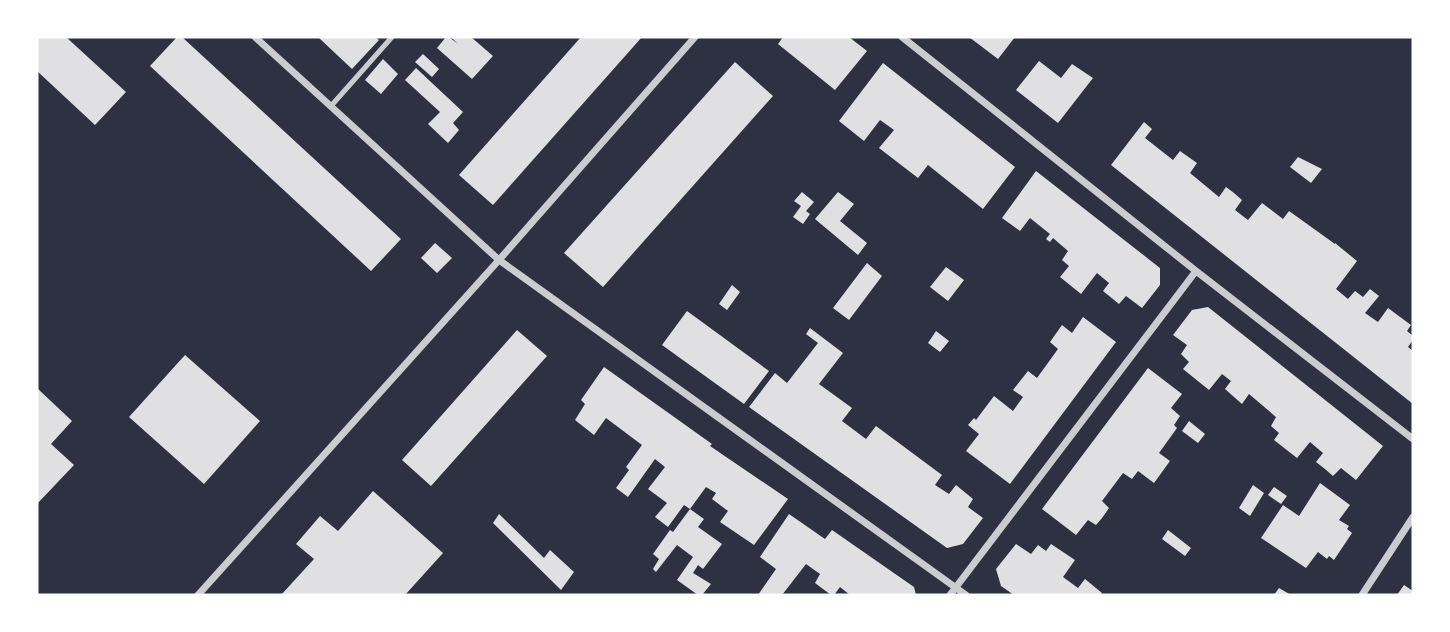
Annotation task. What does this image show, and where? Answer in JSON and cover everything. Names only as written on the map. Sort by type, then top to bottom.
[{"type":"street","points":[[255,37],[499,260],[953,592],[966,595]]},
{"type":"street","points":[[198,595],[695,37]]},
{"type":"street","points":[[902,37],[1196,271],[1413,439]]},
{"type":"street","points":[[953,592],[1196,271]]},
{"type":"street","points":[[1362,595],[1413,517]]},
{"type":"lane","points":[[331,106],[392,37]]},
{"type":"building","points":[[37,37],[66,37],[126,92],[95,125],[37,71]]},
{"type":"building","points":[[177,37],[182,37],[401,239],[371,271],[150,66]]},
{"type":"building","points":[[318,37],[375,37],[379,40],[352,69]]},
{"type":"building","points":[[446,37],[458,44],[451,37],[471,37],[493,56],[472,79],[437,48]]},
{"type":"building","points":[[581,37],[642,37],[493,205],[459,175]]},
{"type":"building","points":[[783,37],[849,37],[867,51],[835,90],[778,44]]},
{"type":"building","points":[[969,37],[1015,37],[998,59]]},
{"type":"building","points":[[423,54],[439,69],[432,77],[415,62]]},
{"type":"building","points":[[383,59],[398,74],[381,94],[365,80]]},
{"type":"building","points":[[1039,61],[1061,78],[1072,64],[1093,78],[1058,123],[1016,90]]},
{"type":"building","points":[[735,62],[773,96],[603,287],[564,253]]},
{"type":"building","points":[[883,63],[1015,167],[983,209],[928,165],[918,178],[879,148],[894,130],[880,120],[864,141],[839,121]]},
{"type":"building","points":[[416,68],[463,112],[453,123],[459,130],[448,143],[428,124],[440,112],[405,80]]},
{"type":"building","points":[[1144,122],[1152,129],[1145,138],[1173,160],[1180,151],[1197,163],[1190,173],[1219,197],[1226,187],[1234,193],[1242,200],[1235,210],[1248,220],[1262,203],[1283,219],[1289,211],[1357,261],[1336,289],[1348,299],[1355,291],[1363,297],[1370,289],[1379,296],[1365,313],[1378,322],[1388,308],[1411,325],[1407,331],[1413,336],[1408,347],[1413,351],[1413,404],[1111,165]]},
{"type":"building","points":[[1298,157],[1322,169],[1311,183],[1290,167]]},
{"type":"building","points":[[1036,171],[1160,268],[1160,285],[1142,308],[1126,296],[1119,304],[1103,291],[1109,283],[1097,273],[1081,294],[1060,277],[1069,266],[1062,260],[1068,251],[1053,238],[1050,242],[1046,239],[1050,234],[1030,218],[1020,231],[1002,218]]},
{"type":"building","points":[[802,192],[814,202],[806,211],[810,214],[803,224],[793,217],[801,206],[794,201]]},
{"type":"building","points":[[838,192],[854,204],[840,221],[867,243],[858,255],[815,219]]},
{"type":"building","points":[[435,243],[452,258],[437,273],[421,258]]},
{"type":"building","points":[[867,263],[882,276],[849,320],[833,308]]},
{"type":"building","points":[[946,267],[964,280],[948,301],[930,287]]},
{"type":"building","points":[[732,285],[740,292],[727,310],[719,304]]},
{"type":"building","points":[[1208,307],[1383,446],[1356,480],[1341,468],[1333,476],[1316,462],[1323,453],[1310,442],[1297,458],[1274,440],[1279,433],[1271,426],[1276,417],[1249,394],[1242,404],[1225,389],[1231,381],[1222,374],[1209,390],[1183,369],[1189,362],[1181,354],[1187,345],[1173,335],[1192,310]]},
{"type":"building","points":[[687,311],[769,371],[744,404],[662,345]]},
{"type":"building","points":[[1083,317],[1116,342],[1010,484],[966,451],[979,434],[968,425],[974,418],[976,420],[994,396],[1013,411],[1023,397],[1013,390],[1028,371],[1037,378],[1058,349],[1050,342],[1062,325],[1072,333]]},
{"type":"building","points":[[810,328],[843,353],[819,384],[852,408],[842,421],[866,439],[876,426],[942,475],[935,485],[949,494],[956,485],[973,499],[968,507],[983,518],[963,544],[947,548],[749,407],[775,373],[787,383],[818,343],[806,334]]},
{"type":"building","points":[[517,330],[547,356],[431,486],[402,460]]},
{"type":"building","points":[[936,331],[949,341],[940,352],[928,343]]},
{"type":"building","points":[[185,355],[260,421],[204,484],[129,417]]},
{"type":"building","points":[[604,367],[712,444],[710,446],[788,499],[754,545],[720,522],[728,511],[712,499],[716,493],[706,487],[690,509],[684,505],[668,527],[655,517],[667,503],[648,489],[665,467],[655,459],[628,497],[616,488],[629,470],[626,467],[642,445],[606,418],[594,435],[575,420],[585,404],[581,400]]},
{"type":"building","points":[[1148,368],[1182,394],[1171,408],[1180,416],[1174,425],[1177,428],[1159,453],[1170,461],[1154,483],[1138,471],[1132,479],[1123,473],[1102,501],[1109,508],[1102,518],[1096,525],[1088,520],[1076,535],[1042,509]]},
{"type":"building","points":[[37,388],[72,421],[51,444],[74,465],[37,504]]},
{"type":"building","points":[[1189,421],[1205,434],[1198,443],[1182,431]]},
{"type":"building","points":[[1320,483],[1350,505],[1339,520],[1349,526],[1347,529],[1352,533],[1334,560],[1329,556],[1327,559],[1318,552],[1306,568],[1261,538],[1283,505],[1299,516]]},
{"type":"building","points":[[1253,485],[1264,493],[1250,516],[1239,508]]},
{"type":"building","points":[[1274,487],[1287,496],[1281,504],[1268,495]]},
{"type":"building","points":[[373,491],[443,553],[405,595],[281,595],[314,559],[296,544],[320,516],[338,531]]},
{"type":"building","points":[[690,509],[704,519],[698,527],[722,544],[703,569],[698,565],[693,573],[711,584],[702,595],[677,580],[693,557],[677,545],[656,572],[653,569],[659,559],[653,554],[670,530],[673,532]]},
{"type":"building","points":[[499,514],[544,558],[550,550],[574,572],[561,590],[493,523]]},
{"type":"building","points":[[789,514],[825,539],[832,530],[914,587],[916,595],[850,595],[840,587],[831,595],[815,583],[820,574],[806,564],[782,595],[758,595],[776,569],[760,557]]},
{"type":"building","points":[[1168,530],[1191,548],[1185,556],[1162,539]]},
{"type":"building","points":[[1016,544],[1031,554],[1038,545],[1046,551],[1051,544],[1075,560],[1063,577],[1078,588],[1085,579],[1102,593],[1014,595],[1001,586],[996,569]]},
{"type":"building","points":[[1404,585],[1413,591],[1413,595],[1397,595]]},
{"type":"building","points":[[1279,588],[1291,595],[1274,595]]}]
